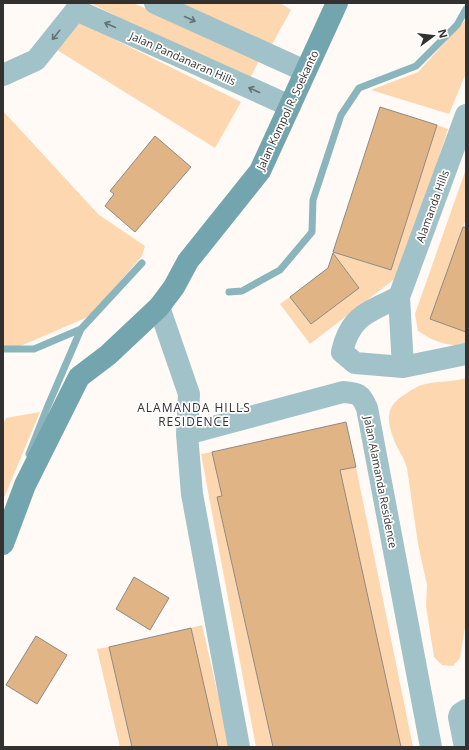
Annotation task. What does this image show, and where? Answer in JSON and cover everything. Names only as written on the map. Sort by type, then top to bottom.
[{"type":"main road","name":"Jalan Kompol R. Soekanto","points":[[3,544],[25,485],[79,377],[108,356],[159,307],[174,286],[188,261],[260,171],[337,3]]},
{"type":"street","points":[[155,3],[305,71]]},
{"type":"street","name":"Jalan Pandanaran Hills","points":[[3,75],[36,60],[77,6],[290,106]]},
{"type":"street","name":"Alamanda Hills","points":[[403,366],[399,297],[466,115]]},
{"type":"street","points":[[399,297],[369,312],[351,326],[345,337],[342,352],[355,363],[403,366],[466,354]]},
{"type":"street","points":[[159,307],[189,394],[187,434],[192,494],[238,747]]},
{"type":"street","name":"Jalan Alamanda Residence","points":[[187,434],[344,392],[356,393],[363,398],[367,408],[432,747]]},
{"type":"street","points":[[465,747],[459,717],[460,714],[466,710]]},
{"type":"shaded area","points":[[90,3],[133,3],[261,57],[248,82]]},
{"type":"shaded area","points":[[177,3],[280,3],[291,10],[270,48]]},
{"type":"shaded area","points":[[466,19],[466,73],[449,114],[371,90],[418,72]]},
{"type":"shaded area","points":[[79,22],[241,102],[215,148],[57,50]]},
{"type":"shaded area","points":[[3,111],[99,215],[145,246],[142,256],[90,316],[18,347],[3,346]]},
{"type":"shaded area","points":[[437,125],[448,129],[401,274],[310,344],[280,304],[290,297],[311,324],[359,288],[333,252],[391,270]]},
{"type":"shaded area","points":[[466,169],[466,219],[431,319],[466,332],[466,345],[453,345],[429,338],[418,331],[415,314]]},
{"type":"shaded area","points":[[466,378],[466,621],[460,658],[453,666],[442,665],[434,657],[426,606],[427,585],[418,544],[407,468],[394,441],[389,423],[389,417],[392,406],[401,397],[416,387],[431,383]]},
{"type":"shaded area","points":[[40,412],[3,500],[3,425],[6,418]]},
{"type":"shaded area","points":[[212,452],[222,496],[217,498],[273,747],[256,747],[201,454]]},
{"type":"shaded area","points":[[356,467],[413,747],[401,747],[340,470]]},
{"type":"shaded area","points":[[202,625],[230,747],[218,747],[191,628]]},
{"type":"shaded area","points":[[109,647],[132,747],[120,747],[97,649]]},
{"type":"building","points":[[380,107],[437,125],[391,270],[333,252]]},
{"type":"building","points":[[155,136],[191,167],[135,232],[105,206],[114,194],[110,191]]},
{"type":"building","points":[[463,227],[466,227],[466,332],[430,319]]},
{"type":"building","points":[[333,253],[359,288],[311,324],[290,297],[328,268]]},
{"type":"building","points":[[346,422],[356,467],[340,470],[401,747],[273,747],[217,497],[222,496],[212,452]]},
{"type":"building","points":[[134,577],[169,598],[150,630],[116,609]]},
{"type":"building","points":[[191,628],[218,747],[132,747],[109,647]]},
{"type":"building","points":[[36,636],[67,655],[37,704],[6,685]]},
{"type":"waterway","points":[[229,292],[242,291],[280,270],[312,232],[313,200],[341,115],[359,88],[416,66],[457,25],[466,9]]},
{"type":"waterway","points":[[3,349],[34,349],[81,329],[142,263]]},
{"type":"waterway","points":[[29,454],[81,329]]},
{"type":"district","name":"ALAMANDA HILLS RESIDENCE","points":[[194,414]]}]
